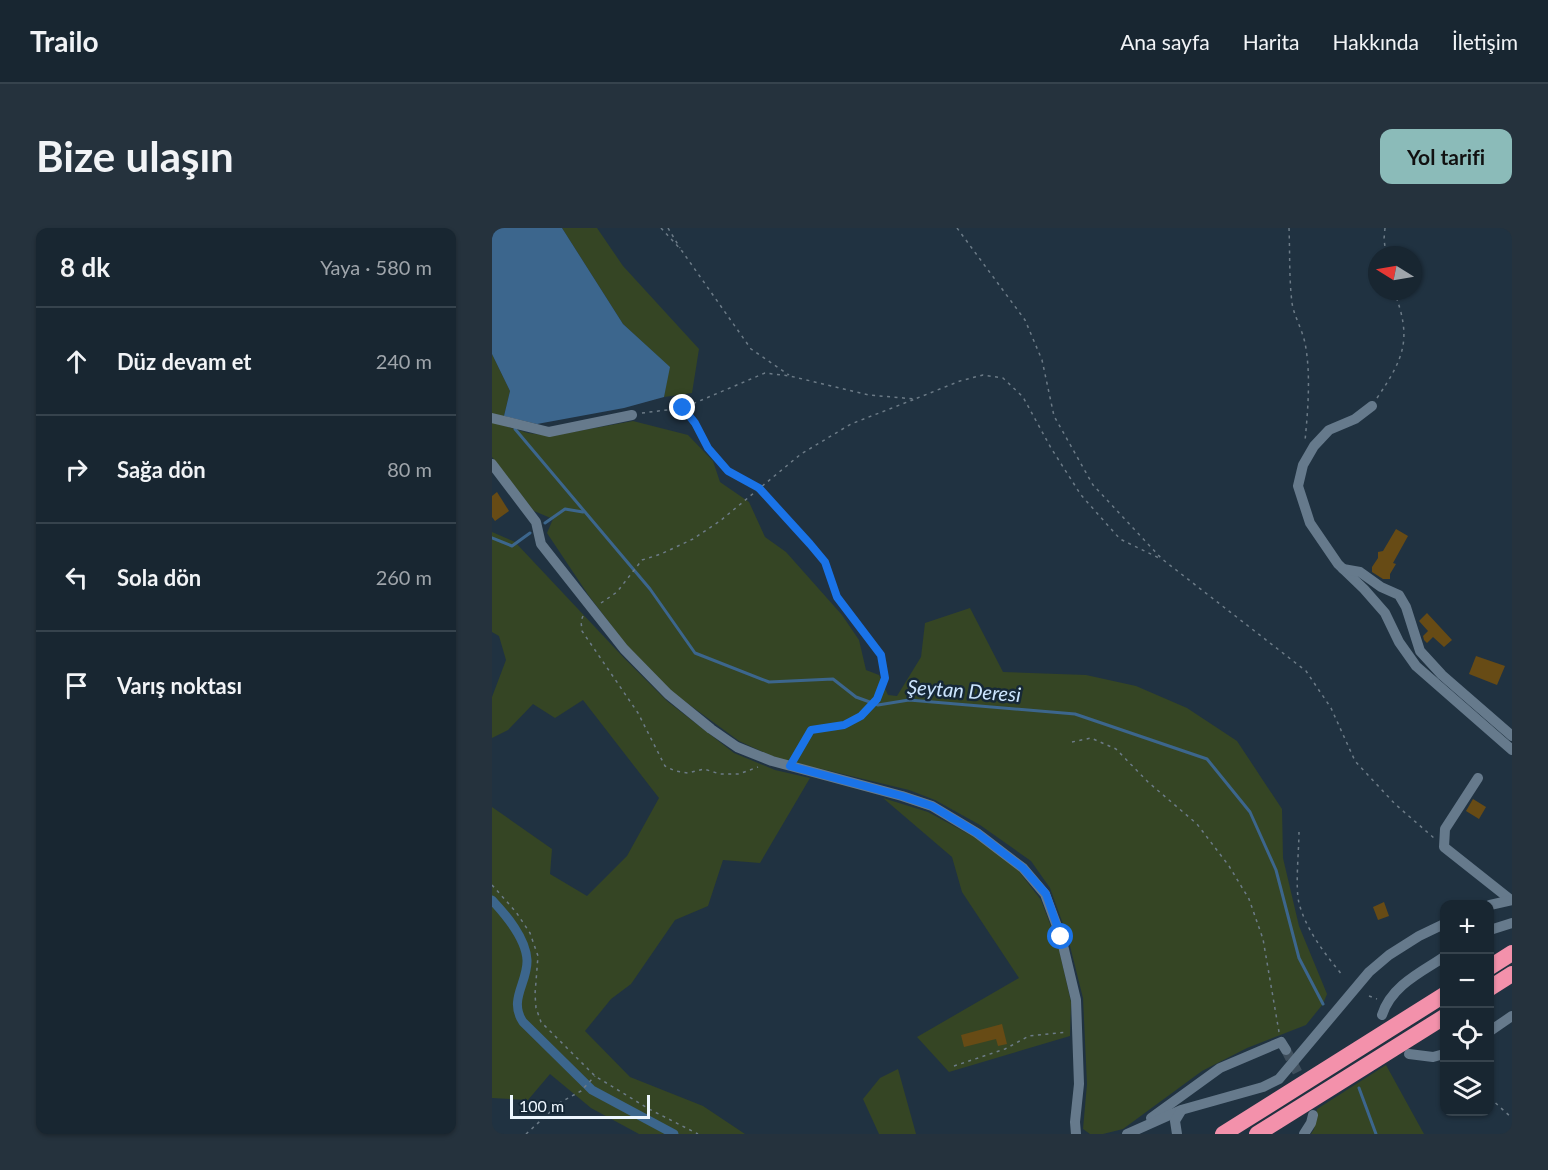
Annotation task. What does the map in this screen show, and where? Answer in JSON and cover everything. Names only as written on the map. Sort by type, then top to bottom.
[{"type":"highway","points":[[1494,964],[1512,953]]},
{"type":"highway","points":[[1494,985],[1512,974]]},
{"type":"highway","points":[[1223,1134],[1440,998]]},
{"type":"highway","points":[[1257,1134],[1305,1112],[1440,1020]]},
{"type":"street","points":[[1372,406],[1355,419],[1329,430],[1314,446],[1303,465],[1298,486],[1310,523],[1343,569],[1385,613],[1399,642],[1416,666],[1512,750]]},
{"type":"street","points":[[492,418],[549,432],[632,415]]},
{"type":"street","points":[[492,464],[536,522],[542,544],[624,650],[668,694],[711,729],[737,747],[772,761],[932,806],[977,833],[1023,868],[1046,894],[1061,937],[1076,1000],[1078,1084],[1076,1134]]},
{"type":"street","points":[[1343,569],[1360,572],[1381,587],[1399,595],[1406,608],[1420,651],[1442,675],[1512,736]]},
{"type":"street","points":[[1478,778],[1445,829],[1444,847],[1512,900]]},
{"type":"street","points":[[1494,904],[1512,900]]},
{"type":"street","points":[[1494,929],[1512,923]]},
{"type":"street","points":[[1130,1132],[1181,1110],[1263,1087],[1279,1079],[1369,972],[1389,955],[1440,926]]},
{"type":"street","points":[[1382,1015],[1386,1002],[1406,981],[1440,960]]},
{"type":"street","points":[[1494,1027],[1512,1016]]},
{"type":"street","points":[[1130,1132],[1220,1068],[1284,1046]]},
{"type":"street","points":[[1409,1054],[1432,1057],[1440,1055]]},
{"type":"street","points":[[1170,1134],[1181,1110]]},
{"type":"street","points":[[1304,1134],[1311,1123],[1305,1112]]},
{"type":"street","points":[[1175,1121],[1177,1134]]},
{"type":"path","points":[[661,228],[682,251]]},
{"type":"path","points":[[668,228],[751,350],[790,376]]},
{"type":"path","points":[[957,228],[1025,320],[1042,360],[1054,416],[1093,485],[1162,560],[1306,671],[1331,708],[1355,761],[1395,804],[1444,847]]},
{"type":"path","points":[[1288,228],[1292,306],[1305,342],[1307,365],[1305,446]]},
{"type":"path","points":[[1385,228],[1385,246]]},
{"type":"path","points":[[1372,406],[1395,372],[1406,335],[1397,300]]},
{"type":"path","points":[[632,415],[683,408],[765,374],[790,376],[869,395],[915,399]]},
{"type":"path","points":[[772,761],[739,774],[720,774],[704,769],[688,773],[675,771],[665,766],[638,713],[582,631],[581,621],[585,611],[616,592],[642,560],[693,539],[720,521],[801,454],[851,424],[960,381],[983,375],[1003,378],[1023,397],[1051,448],[1081,495],[1120,539],[1162,560]]},
{"type":"path","points":[[683,408],[695,423],[708,448],[728,471],[759,488],[825,562],[837,597],[881,655],[885,678],[877,699],[861,716],[844,725],[811,730],[790,766]]},
{"type":"path","points":[[1072,742],[1091,738],[1116,749],[1148,782],[1197,824],[1229,866],[1249,899],[1263,939],[1284,1046]]},
{"type":"path","points":[[1299,832],[1299,902],[1323,952],[1343,976]]},
{"type":"path","points":[[492,885],[530,933],[538,956],[535,994],[536,1008],[541,1022],[595,1076],[649,1109],[698,1134]]},
{"type":"path","points":[[954,1066],[1005,1049],[1029,1036],[1077,1031]]},
{"type":"path","points":[[526,1134],[561,1102],[581,1091],[595,1076]]},
{"type":"path","points":[[1494,1102],[1512,1118]]},
{"type":"green space","points":[[562,228],[597,228],[623,266],[699,349],[692,393],[664,397],[669,367],[623,324]]},
{"type":"green space","points":[[492,354],[510,391],[504,416],[492,414]]},
{"type":"green space","points":[[633,421],[688,435],[713,461],[720,482],[749,502],[765,537],[786,552],[842,615],[859,640],[866,670],[879,675],[888,695],[897,696],[921,657],[925,623],[970,608],[1003,672],[1086,675],[1136,686],[1187,708],[1237,741],[1282,809],[1283,858],[1299,926],[1327,994],[1323,1004],[1306,1025],[1247,1048],[1202,1071],[1123,1129],[1103,1134],[1090,1134],[1083,1129],[1087,1084],[1083,998],[1068,938],[1050,888],[1031,861],[980,825],[935,800],[909,790],[776,758],[739,741],[672,692],[628,647],[589,596],[547,533],[553,519],[534,511],[492,457],[492,422],[528,433],[551,436]]},
{"type":"green space","points":[[492,532],[515,542],[667,701],[734,753],[775,770],[810,778],[760,863],[723,860],[708,906],[675,920],[631,984],[611,999],[585,1031],[630,1077],[703,1106],[745,1134],[639,1134],[591,1108],[550,1074],[528,1100],[492,1098],[492,807],[552,849],[550,874],[587,896],[627,856],[659,798],[583,700],[555,718],[533,704],[508,730],[492,738],[492,697],[506,660],[499,636],[492,632]]},
{"type":"green space","points":[[883,798],[928,812],[974,837],[1018,870],[1041,900],[1058,945],[1071,1002],[1070,1036],[949,1072],[917,1037],[1019,978],[962,892],[952,857]]},
{"type":"green space","points":[[1386,1065],[1424,1134],[1311,1134],[1317,1109]]},
{"type":"green space","points":[[898,1069],[916,1134],[879,1134],[863,1099],[880,1078]]},
{"type":"water","points":[[492,228],[562,228],[623,324],[670,367],[664,397],[624,408],[537,424],[504,416],[510,391],[492,354]]},
{"type":"building","points":[[497,492],[509,511],[495,521],[492,517],[492,496]]},
{"type":"building","points":[[1396,529],[1408,536],[1393,563],[1396,564],[1390,574],[1390,579],[1383,579],[1372,572],[1372,567],[1378,558],[1378,552],[1383,551]]},
{"type":"building","points":[[1427,613],[1452,640],[1444,647],[1433,637],[1427,643],[1424,640],[1423,636],[1428,631],[1419,621]]},
{"type":"building","points":[[1476,656],[1505,666],[1497,685],[1469,674]]},
{"type":"building","points":[[1473,799],[1486,807],[1479,819],[1466,811]]},
{"type":"building","points":[[1384,902],[1389,916],[1378,920],[1373,907]]},
{"type":"building","points":[[1002,1024],[1007,1044],[998,1046],[996,1039],[964,1047],[961,1035]]},
{"type":"waterway","name":"Şeytan Deresi","points":[[516,426],[515,429],[650,589],[695,653],[769,682],[833,679],[856,697],[878,705],[909,700],[1075,714],[1207,759],[1250,812],[1276,870],[1299,958],[1323,1004]]},
{"type":"waterway","points":[[545,523],[565,509],[583,512]]},
{"type":"waterway","points":[[492,538],[512,546],[530,533]]},
{"type":"waterway","points":[[492,900],[514,927],[526,952],[526,968],[517,1006],[523,1022],[592,1090],[674,1134]]},
{"type":"waterway","name":"Şeytan Deresi","points":[[1359,1088],[1376,1134]]},
{"type":"tunnel","points":[[1286,1050],[1305,1087]]},
{"type":"route","points":[[683,408],[695,423],[708,448],[728,471],[759,488],[825,562],[837,597],[881,655],[885,678],[877,699],[861,716],[844,725],[811,730],[790,766],[932,806],[977,833],[1023,868],[1046,894],[1061,937]]}]
